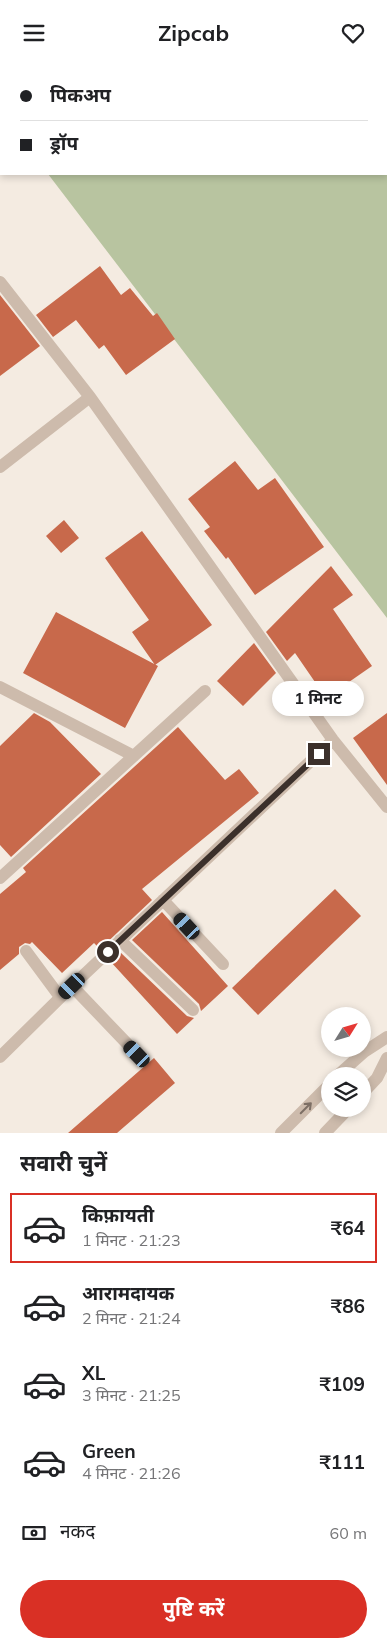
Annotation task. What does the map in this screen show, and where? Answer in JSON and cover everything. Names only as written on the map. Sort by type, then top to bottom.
[{"type":"street","points":[[0,282],[90,397],[333,740],[387,807]]},
{"type":"street","points":[[0,467],[90,397]]},
{"type":"street","points":[[0,687],[134,756]]},
{"type":"street","points":[[0,878],[205,691]]},
{"type":"street","points":[[0,1057],[60,997],[333,740]]},
{"type":"street","points":[[163,901],[222,964]]},
{"type":"street","points":[[120,940],[192,1010]]},
{"type":"street","points":[[26,951],[60,997]]},
{"type":"street","points":[[72,986],[137,1054]]},
{"type":"street","points":[[347,1067],[364,1052],[387,1037]]},
{"type":"street","points":[[371,1084],[377,1078],[387,1058]]},
{"type":"street","points":[[281,1133],[321,1093]]},
{"type":"street","points":[[325,1133],[340,1117]]},
{"type":"green space","points":[[49,175],[387,175],[387,618]]},
{"type":"building","points":[[100,266],[121,295],[130,288],[153,316],[157,313],[175,339],[126,375],[104,345],[99,349],[76,320],[53,337],[36,315]]},
{"type":"building","points":[[0,295],[40,346],[0,376]]},
{"type":"building","points":[[235,461],[258,490],[275,478],[324,547],[255,595],[228,557],[226,559],[204,531],[210,527],[188,499]]},
{"type":"building","points":[[64,520],[79,538],[61,553],[46,536]]},
{"type":"building","points":[[142,531],[212,625],[155,665],[132,632],[149,620],[105,558]]},
{"type":"building","points":[[331,566],[353,595],[333,609],[372,666],[326,698],[295,653],[287,661],[266,632]]},
{"type":"building","points":[[56,612],[158,666],[125,728],[23,673]]},
{"type":"building","points":[[254,643],[276,673],[243,706],[217,681]]},
{"type":"building","points":[[34,713],[50,722],[101,774],[11,857],[0,845],[0,746]]},
{"type":"building","points":[[387,713],[387,785],[353,738]]},
{"type":"building","points":[[178,727],[225,780],[239,769],[259,793],[142,889],[152,900],[100,949],[94,943],[62,973],[32,942],[30,944],[25,943],[19,947],[19,954],[0,970],[0,894],[26,872],[23,868]]},
{"type":"building","points":[[335,889],[361,916],[258,1015],[232,988]]},
{"type":"building","points":[[162,912],[228,986],[201,1011],[199,1004],[132,940]]},
{"type":"building","points":[[120,952],[187,1016],[194,1018],[177,1034],[110,961]]},
{"type":"building","points":[[154,1058],[175,1083],[117,1133],[68,1133]]},
{"type":"route","points":[[108,952],[319,754]]}]
